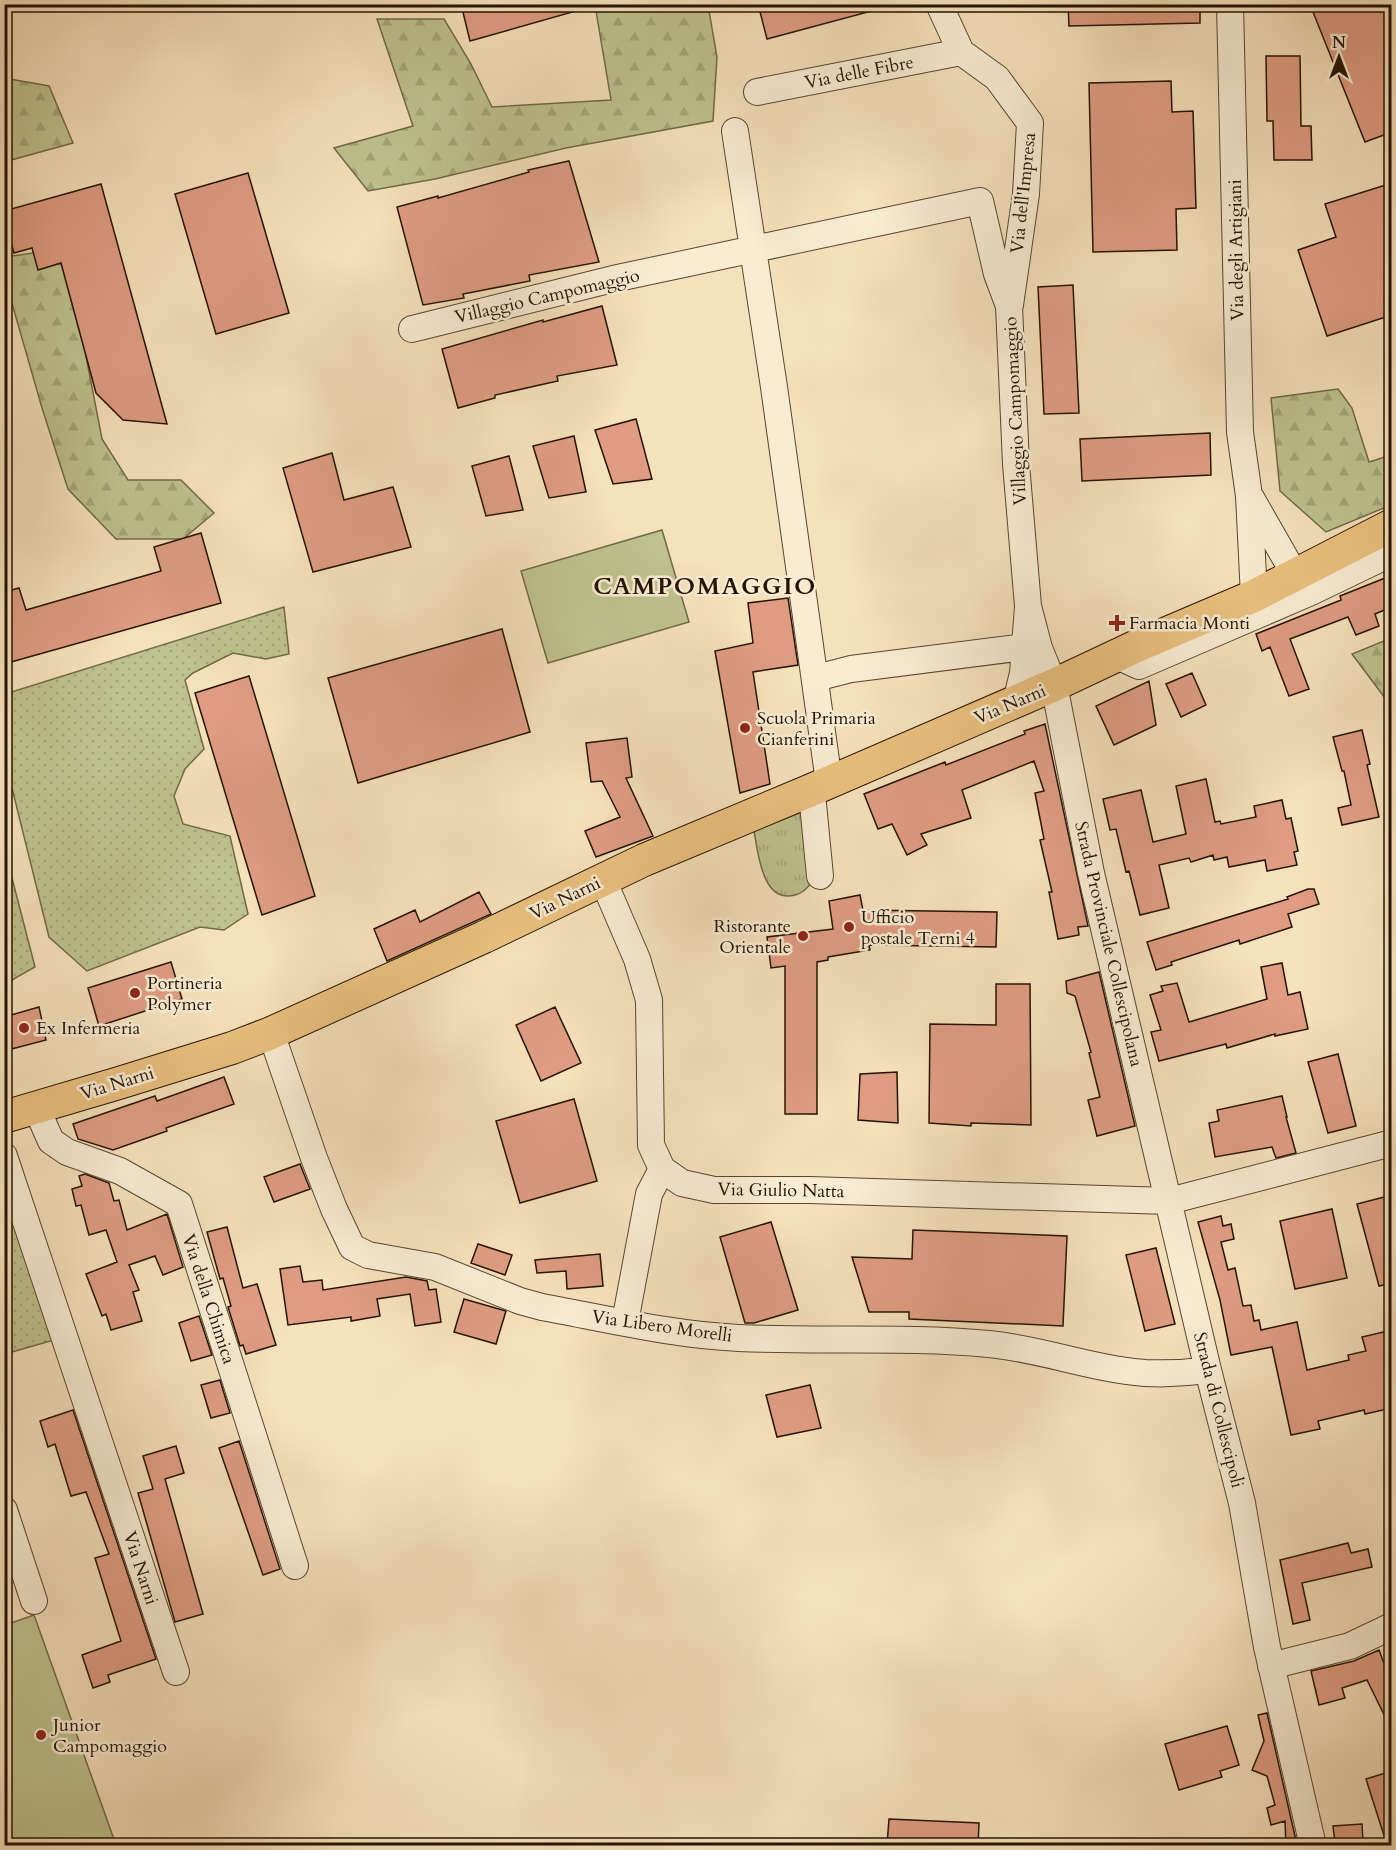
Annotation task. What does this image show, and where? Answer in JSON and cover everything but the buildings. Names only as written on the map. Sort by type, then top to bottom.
[{"type":"main road","name":"Via Narni","points":[[4,1117],[220,1052],[271,1033],[474,941],[644,860],[1016,702],[1254,596],[1392,525]]},
{"type":"street","name":"Via dell'Impresa","points":[[939,4],[961,52],[997,78],[1030,123],[1026,194],[1009,306]]},
{"type":"street","name":"Via degli Artigiani","points":[[1230,4],[1240,432],[1249,496],[1254,596]]},
{"type":"street","name":"Via delle Fibre","points":[[757,92],[961,52]]},
{"type":"street","points":[[735,131],[816,678],[819,786],[813,804],[820,876]]},
{"type":"street","name":"Villaggio Campomaggio","points":[[412,329],[613,279],[980,201],[997,274],[1009,306],[1016,464],[1028,606],[1023,673],[1016,702]]},
{"type":"street","name":"Via degli Artigiani","points":[[1249,496],[1295,575]]},
{"type":"street","points":[[1117,656],[1139,666],[1311,592],[1392,553]]},
{"type":"street","name":"Villaggio Campomaggio","points":[[1028,606],[1054,685]]},
{"type":"street","points":[[816,678],[851,669],[1024,647]]},
{"type":"street","name":"Strada Provinciale Collescipolana","points":[[1054,685],[1091,873],[1169,1201]]},
{"type":"street","points":[[603,880],[637,958],[649,1000],[651,1145],[662,1169],[649,1194],[625,1322]]},
{"type":"street","name":"Via Libero Morelli","points":[[271,1033],[334,1209],[352,1247],[368,1255],[435,1268],[542,1307],[682,1332],[738,1338],[990,1344],[1143,1372],[1177,1373],[1208,1370]]},
{"type":"street","name":"Via della Chimica","points":[[36,1107],[51,1141],[68,1152],[120,1171],[179,1204],[295,1566]]},
{"type":"street","points":[[1169,1201],[1392,1143]]},
{"type":"street","name":"Via Narni","points":[[4,1156],[176,1672]]},
{"type":"street","name":"Via Giulio Natta","points":[[662,1169],[682,1183],[714,1190],[809,1190],[1169,1201]]},
{"type":"street","name":"Strada di Collescipoli","points":[[1169,1201],[1242,1503],[1271,1666],[1313,1845]]},
{"type":"street","points":[[4,1510],[34,1600]]},
{"type":"street","points":[[1271,1666],[1350,1646],[1392,1626]]},
{"type":"green space","points":[[595,5],[708,5],[717,57],[713,121],[566,148],[435,179],[368,191],[334,148],[413,126],[377,19],[444,19],[471,64],[492,107],[611,100]]},
{"type":"green space","points":[[4,78],[49,86],[73,143],[11,160],[5,140]]},
{"type":"green space","points":[[54,250],[73,289],[102,439],[128,480],[181,480],[214,513],[183,539],[116,539],[68,489],[5,279],[5,257]]},
{"type":"green space","points":[[1338,389],[1352,408],[1369,462],[1391,455],[1391,505],[1326,532],[1280,491],[1271,398]]},
{"type":"green space","points":[[662,530],[689,622],[548,663],[521,571]]},
{"type":"green space","points":[[284,607],[289,654],[266,659],[233,653],[193,673],[185,680],[204,749],[185,769],[174,796],[183,824],[230,836],[248,914],[224,930],[200,927],[87,971],[49,937],[5,760],[5,694]]},
{"type":"green space","points":[[1391,638],[1391,706],[1352,654]]},
{"type":"green space","points":[[809,809],[812,881],[800,893],[784,896],[775,892],[764,874],[754,831]]},
{"type":"green space","points":[[4,847],[35,967],[5,984],[4,984]]},
{"type":"green space","points":[[17,1214],[54,1340],[5,1354],[5,1218]]},
{"type":"green space","name":"Junior Campomaggio","points":[[34,1615],[116,1845],[5,1845],[5,1625]]},
{"type":"place","name":"Farmacia Monti","points":[[1117,623]]},
{"type":"place","name":"Scuola Primaria Cianferini","points":[[745,728]]},
{"type":"place","name":"Ufficio postale Terni 4","points":[[849,927]]},
{"type":"place","name":"Ristorante Orientale","points":[[803,936]]},
{"type":"place","name":"Portineria Polymer","points":[[135,993]]},
{"type":"place","name":"Ex Infermeria","points":[[24,1028]]},
{"type":"place","name":"Junior Campomaggio","points":[[41,1735]]},
{"type":"district","name":"CAMPOMAGGIO","points":[[705,586]]}]
